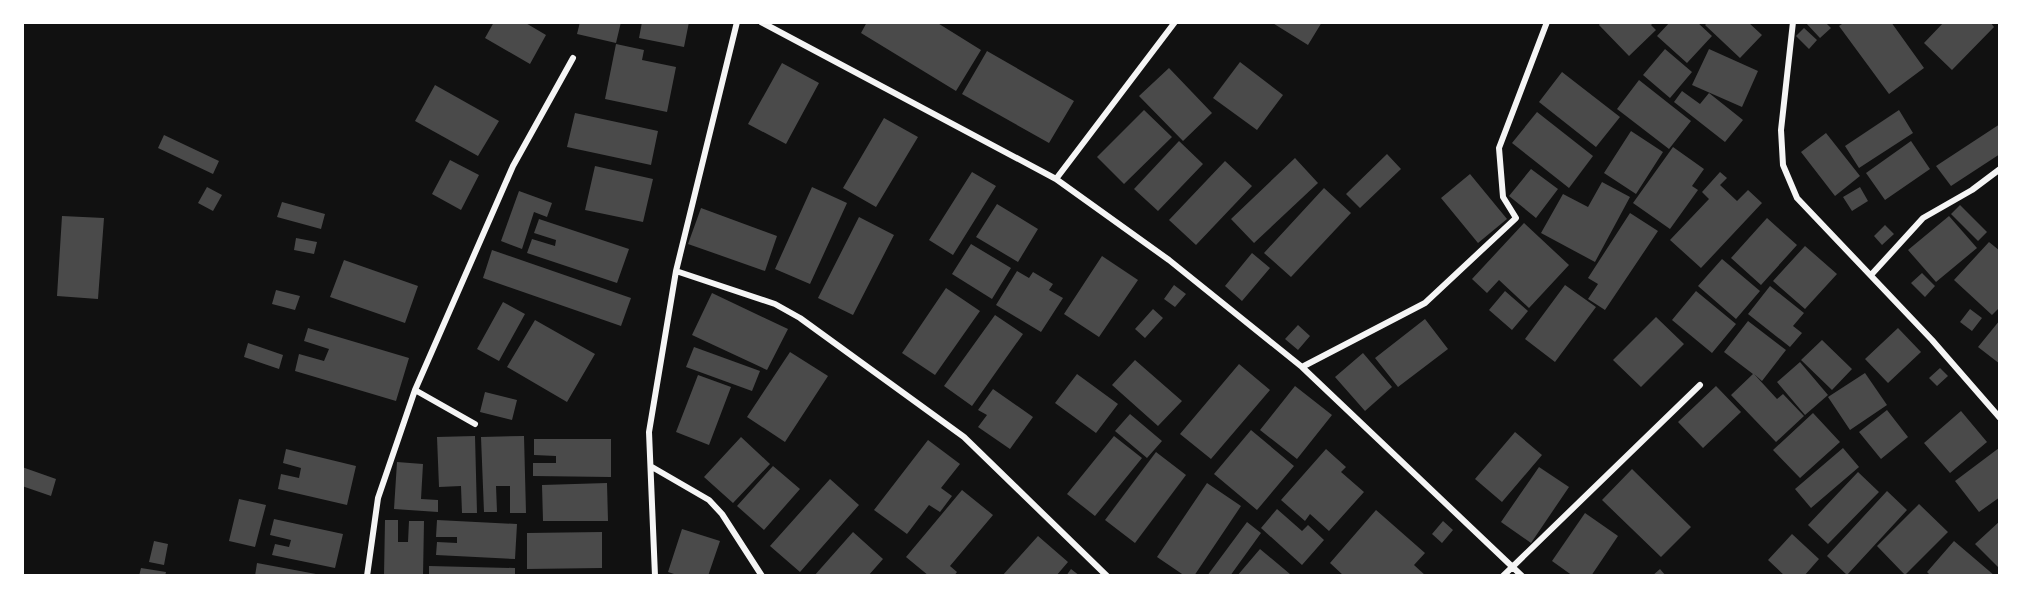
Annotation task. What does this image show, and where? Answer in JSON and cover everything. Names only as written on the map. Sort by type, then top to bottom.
[{"type":"street","points":[[655,576],[650,432],[676,271],[737,22]]},
{"type":"street","points":[[761,22],[1056,179],[1169,260],[1302,367],[1522,576]]},
{"type":"street","points":[[1056,179],[1175,22]]},
{"type":"street","points":[[1302,367],[1425,303],[1516,218],[1503,197],[1498,148],[1547,22]]},
{"type":"street","points":[[1793,22],[1781,130],[1783,165],[1797,198],[1932,340],[2000,418]]},
{"type":"street","points":[[368,576],[378,498],[415,390],[513,166],[573,58]]},
{"type":"street","points":[[1871,275],[1923,218],[1972,190],[2000,169]]},
{"type":"street","points":[[676,271],[775,304],[800,318],[964,437],[1107,576]]},
{"type":"street","points":[[1503,576],[1700,385]]},
{"type":"street","points":[[415,390],[475,424]]},
{"type":"street","points":[[652,466],[709,501],[722,514],[762,576]]},
{"type":"building","points":[[494,22],[524,22],[546,35],[530,64],[485,38]]},
{"type":"building","points":[[580,22],[621,22],[616,43],[577,34]]},
{"type":"building","points":[[642,22],[689,22],[684,47],[639,38]]},
{"type":"building","points":[[867,22],[936,22],[981,50],[956,91],[861,33]]},
{"type":"building","points":[[1271,22],[1322,22],[1308,45]]},
{"type":"building","points":[[1601,22],[1654,22],[1651,25],[1656,30],[1629,56],[1599,25]]},
{"type":"building","points":[[1670,22],[1697,22],[1712,36],[1687,63],[1657,36]]},
{"type":"building","points":[[1708,22],[1748,22],[1762,35],[1740,58],[1705,25]]},
{"type":"building","points":[[1805,22],[1825,22],[1831,28],[1820,38]]},
{"type":"building","points":[[1845,22],[1891,22],[1924,68],[1889,94],[1839,26]]},
{"type":"building","points":[[1944,22],[1990,22],[1994,27],[1952,70],[1924,43]]},
{"type":"building","points":[[1804,28],[1817,40],[1809,49],[1796,36]]},
{"type":"building","points":[[616,44],[644,50],[642,60],[676,67],[667,112],[605,99]]},
{"type":"building","points":[[1665,49],[1692,72],[1670,98],[1643,75]]},
{"type":"building","points":[[1709,49],[1758,71],[1742,107],[1692,85]]},
{"type":"building","points":[[987,51],[1074,101],[1049,143],[962,94]]},
{"type":"building","points":[[1240,62],[1283,95],[1257,130],[1213,98]]},
{"type":"building","points":[[782,63],[819,83],[786,144],[748,124]]},
{"type":"building","points":[[1169,68],[1212,113],[1183,141],[1139,96]]},
{"type":"building","points":[[1562,72],[1620,117],[1596,147],[1539,102]]},
{"type":"building","points":[[1639,80],[1691,121],[1669,149],[1617,109]]},
{"type":"building","points":[[435,85],[499,121],[478,156],[415,121]]},
{"type":"building","points":[[1682,91],[1700,104],[1709,93],[1743,120],[1725,142],[1674,102]]},
{"type":"building","points":[[1144,110],[1172,137],[1124,184],[1097,157]]},
{"type":"building","points":[[1899,110],[1913,133],[1859,168],[1845,146]]},
{"type":"building","points":[[1537,112],[1593,156],[1569,188],[1512,143]]},
{"type":"building","points":[[575,113],[658,131],[651,165],[567,147]]},
{"type":"building","points":[[884,118],[918,137],[876,207],[843,188]]},
{"type":"building","points":[[2000,124],[2000,154],[1951,186],[1936,166]]},
{"type":"building","points":[[1631,131],[1663,152],[1636,194],[1604,173]]},
{"type":"building","points":[[1826,133],[1860,176],[1835,196],[1801,152]]},
{"type":"building","points":[[164,135],[219,161],[213,174],[158,148]]},
{"type":"building","points":[[1179,141],[1203,164],[1158,211],[1134,189]]},
{"type":"building","points":[[1911,141],[1930,169],[1885,200],[1866,173]]},
{"type":"building","points":[[1673,147],[1704,169],[1692,186],[1698,190],[1670,229],[1633,203]]},
{"type":"building","points":[[1387,154],[1401,169],[1360,208],[1346,194]]},
{"type":"building","points":[[1295,158],[1318,183],[1254,243],[1231,219]]},
{"type":"building","points":[[450,160],[479,175],[461,210],[432,194]]},
{"type":"building","points":[[1225,161],[1252,186],[1196,245],[1169,220]]},
{"type":"building","points":[[595,166],[653,179],[643,222],[585,210]]},
{"type":"building","points":[[1531,169],[1558,189],[1536,218],[1509,196]]},
{"type":"building","points":[[972,172],[996,186],[953,255],[929,240]]},
{"type":"building","points":[[1720,172],[1727,178],[1720,185],[1737,201],[1748,190],[1762,203],[1701,268],[1670,240],[1709,199],[1702,192]]},
{"type":"building","points":[[1470,174],[1507,219],[1478,243],[1441,198]]},
{"type":"building","points":[[1602,182],[1630,197],[1595,262],[1541,233],[1563,194],[1588,207]]},
{"type":"building","points":[[207,187],[222,195],[213,211],[198,203]]},
{"type":"building","points":[[812,187],[847,203],[810,284],[775,269]]},
{"type":"building","points":[[1860,187],[1868,201],[1852,211],[1843,197]]},
{"type":"building","points":[[1324,188],[1351,213],[1291,277],[1264,253]]},
{"type":"building","points":[[519,191],[552,203],[547,217],[534,212],[522,249],[501,241]]},
{"type":"building","points":[[282,202],[325,214],[321,229],[277,217]]},
{"type":"building","points":[[997,204],[1038,229],[1018,262],[976,237]]},
{"type":"building","points":[[1960,205],[1987,232],[1978,241],[1951,214]]},
{"type":"building","points":[[701,208],[777,236],[765,271],[688,244]]},
{"type":"building","points":[[1630,213],[1658,231],[1605,310],[1588,299],[1598,284],[1588,278]]},
{"type":"building","points":[[62,216],[104,218],[98,299],[57,296]]},
{"type":"building","points":[[1949,216],[1977,248],[1936,282],[1908,250]]},
{"type":"building","points":[[859,217],[894,235],[853,315],[818,298]]},
{"type":"building","points":[[1767,218],[1797,245],[1761,285],[1731,258]]},
{"type":"building","points":[[539,219],[629,249],[617,283],[527,253],[532,239],[555,246],[556,240],[534,233]]},
{"type":"building","points":[[1524,223],[1569,265],[1529,308],[1499,280],[1487,293],[1472,279]]},
{"type":"building","points":[[1885,225],[1894,234],[1882,245],[1874,236]]},
{"type":"building","points":[[296,238],[317,242],[314,254],[294,250]]},
{"type":"building","points":[[1989,242],[2000,251],[2000,307],[1992,315],[1954,280]]},
{"type":"building","points":[[971,244],[1011,268],[992,299],[952,274]]},
{"type":"building","points":[[1805,246],[1837,274],[1805,309],[1773,281]]},
{"type":"building","points":[[492,250],[631,298],[621,326],[483,278]]},
{"type":"building","points":[[1252,253],[1270,268],[1242,301],[1225,286]]},
{"type":"building","points":[[1102,256],[1138,280],[1099,337],[1064,314]]},
{"type":"building","points":[[1722,259],[1760,291],[1736,319],[1698,286]]},
{"type":"building","points":[[344,260],[418,286],[405,323],[330,297]]},
{"type":"building","points":[[1017,271],[1029,278],[1033,272],[1053,284],[1049,290],[1063,298],[1041,332],[996,305]]},
{"type":"building","points":[[1922,273],[1935,286],[1925,297],[1911,283]]},
{"type":"building","points":[[1174,285],[1186,294],[1175,307],[1164,299]]},
{"type":"building","points":[[1565,285],[1596,307],[1555,362],[1525,339]]},
{"type":"building","points":[[1770,286],[1804,313],[1793,326],[1802,333],[1790,347],[1748,314]]},
{"type":"building","points":[[946,288],[980,311],[935,375],[902,353]]},
{"type":"building","points":[[276,290],[300,296],[295,310],[272,304]]},
{"type":"building","points":[[1505,291],[1528,311],[1512,330],[1489,310]]},
{"type":"building","points":[[1696,291],[1736,324],[1712,353],[1672,320]]},
{"type":"building","points":[[712,293],[788,329],[767,370],[692,335]]},
{"type":"building","points":[[503,302],[525,314],[499,361],[477,349]]},
{"type":"building","points":[[1153,309],[1163,318],[1145,338],[1135,329]]},
{"type":"building","points":[[1970,309],[1982,318],[1972,331],[1960,322]]},
{"type":"building","points":[[995,315],[1023,334],[972,406],[944,386]]},
{"type":"building","points":[[1656,317],[1684,344],[1641,387],[1613,360]]},
{"type":"building","points":[[1425,319],[1448,349],[1398,387],[1375,358]]},
{"type":"building","points":[[535,320],[595,354],[567,402],[507,367]]},
{"type":"building","points":[[2000,320],[2000,364],[1978,347]]},
{"type":"building","points":[[1748,321],[1786,350],[1762,381],[1754,374],[1777,399],[1783,394],[1804,416],[1776,442],[1731,395],[1753,374],[1724,352]]},
{"type":"building","points":[[1298,325],[1310,336],[1298,350],[1285,339]]},
{"type":"building","points":[[308,328],[409,358],[396,401],[295,371],[299,354],[324,361],[329,349],[304,341]]},
{"type":"building","points":[[1898,328],[1921,352],[1888,383],[1865,359]]},
{"type":"building","points":[[1822,340],[1852,369],[1832,390],[1801,360]]},
{"type":"building","points":[[248,343],[283,355],[279,369],[244,357]]},
{"type":"building","points":[[694,347],[760,371],[752,391],[686,367]]},
{"type":"building","points":[[790,352],[828,376],[785,442],[747,417]]},
{"type":"building","points":[[1363,353],[1392,387],[1365,411],[1335,377]]},
{"type":"building","points":[[1135,360],[1182,401],[1158,426],[1112,385]]},
{"type":"building","points":[[1800,362],[1828,395],[1805,415],[1777,382]]},
{"type":"building","points":[[1239,364],[1270,390],[1211,459],[1180,434]]},
{"type":"building","points":[[1940,368],[1948,376],[1937,386],[1929,378]]},
{"type":"building","points":[[1865,373],[1887,405],[1850,430],[1828,397]]},
{"type":"building","points":[[1077,374],[1118,404],[1096,433],[1055,403]]},
{"type":"building","points":[[698,375],[731,387],[709,445],[676,432]]},
{"type":"building","points":[[1295,386],[1332,415],[1297,459],[1260,430]]},
{"type":"building","points":[[1716,386],[1741,412],[1703,448],[1678,422]]},
{"type":"building","points":[[993,389],[1033,417],[1010,449],[978,427],[987,415],[978,410]]},
{"type":"building","points":[[485,392],[517,400],[512,420],[480,412]]},
{"type":"building","points":[[1887,410],[1908,437],[1881,459],[1859,432]]},
{"type":"building","points":[[1961,411],[1987,442],[1950,473],[1924,443]]},
{"type":"building","points":[[1813,413],[1840,442],[1800,478],[1773,450]]},
{"type":"building","points":[[1130,414],[1162,441],[1147,458],[1115,431]]},
{"type":"building","points":[[1251,430],[1294,466],[1257,510],[1214,474]]},
{"type":"building","points":[[1515,432],[1542,455],[1502,502],[1475,479]]},
{"type":"building","points":[[475,436],[477,513],[462,513],[461,486],[439,487],[437,437]]},
{"type":"building","points":[[524,436],[526,513],[510,513],[510,486],[496,486],[497,512],[484,512],[481,437]]},
{"type":"building","points":[[1114,436],[1142,458],[1095,516],[1067,494]]},
{"type":"building","points":[[741,437],[770,464],[733,503],[704,477]]},
{"type":"building","points":[[534,439],[611,439],[611,477],[533,476],[533,463],[556,463],[556,456],[534,455]]},
{"type":"building","points":[[928,440],[960,464],[941,488],[952,496],[940,512],[929,505],[907,534],[874,510]]},
{"type":"building","points":[[1843,448],[1859,467],[1811,508],[1795,489]]},
{"type":"building","points":[[1999,448],[2000,497],[1979,512],[1955,481]]},
{"type":"building","points":[[286,449],[356,466],[347,505],[278,489],[281,474],[299,478],[301,468],[283,463]]},
{"type":"building","points":[[1326,449],[1346,467],[1341,472],[1364,492],[1329,531],[1310,514],[1305,521],[1281,500]]},
{"type":"building","points":[[1156,452],[1186,475],[1135,543],[1105,520]]},
{"type":"building","points":[[397,462],[423,464],[421,499],[438,500],[438,512],[394,509]]},
{"type":"building","points":[[773,466],[800,489],[764,530],[737,506]]},
{"type":"building","points":[[22,467],[56,479],[51,496],[22,486]]},
{"type":"building","points":[[1539,467],[1569,487],[1531,543],[1501,522]]},
{"type":"building","points":[[1632,469],[1691,527],[1661,557],[1602,500]]},
{"type":"building","points":[[1858,472],[1879,492],[1828,544],[1808,525]]},
{"type":"building","points":[[830,479],[859,505],[800,572],[770,546]]},
{"type":"building","points":[[607,483],[608,521],[543,521],[542,485]]},
{"type":"building","points":[[1207,483],[1241,506],[1194,576],[1185,576],[1157,557]]},
{"type":"building","points":[[962,490],[993,515],[950,566],[957,572],[954,576],[929,576],[906,557]]},
{"type":"building","points":[[1887,491],[1907,510],[1847,575],[1827,556]]},
{"type":"building","points":[[239,499],[266,505],[255,547],[229,541]]},
{"type":"building","points":[[1919,504],[1948,532],[1905,575],[1877,546]]},
{"type":"building","points":[[1277,509],[1302,531],[1308,525],[1324,540],[1302,565],[1261,528]]},
{"type":"building","points":[[1376,510],[1425,553],[1414,565],[1426,576],[1344,576],[1330,563]]},
{"type":"building","points":[[1585,513],[1618,536],[1591,576],[1573,576],[1552,561]]},
{"type":"building","points":[[274,519],[343,534],[335,568],[272,555],[275,544],[289,547],[291,540],[270,535]]},
{"type":"building","points":[[385,520],[398,520],[398,542],[408,542],[409,521],[424,521],[423,576],[384,576]]},
{"type":"building","points":[[437,520],[517,524],[515,559],[436,555],[437,542],[457,543],[457,537],[436,537]]},
{"type":"building","points":[[1443,521],[1453,530],[1442,543],[1432,534]]},
{"type":"building","points":[[2000,521],[2000,569],[1975,544]]},
{"type":"building","points":[[1247,522],[1261,533],[1230,576],[1207,576]]},
{"type":"building","points":[[682,529],[720,541],[708,576],[680,576],[668,572]]},
{"type":"building","points":[[602,532],[602,568],[527,569],[527,533]]},
{"type":"building","points":[[853,532],[883,559],[868,576],[814,576]]},
{"type":"building","points":[[1792,534],[1819,559],[1804,576],[1785,576],[1768,560]]},
{"type":"building","points":[[1038,536],[1068,562],[1056,576],[1002,576]]},
{"type":"building","points":[[154,541],[168,544],[164,565],[149,562]]},
{"type":"building","points":[[1954,541],[1995,576],[1931,576],[1927,572]]},
{"type":"building","points":[[1260,549],[1290,574],[1289,576],[1237,576]]},
{"type":"building","points":[[257,563],[316,574],[316,576],[255,576]]},
{"type":"building","points":[[429,566],[515,568],[515,576],[429,576]]},
{"type":"building","points":[[141,568],[166,572],[165,576],[139,576]]},
{"type":"building","points":[[1071,569],[1080,576],[1066,576]]},
{"type":"building","points":[[1660,569],[1666,576],[1652,576]]}]
